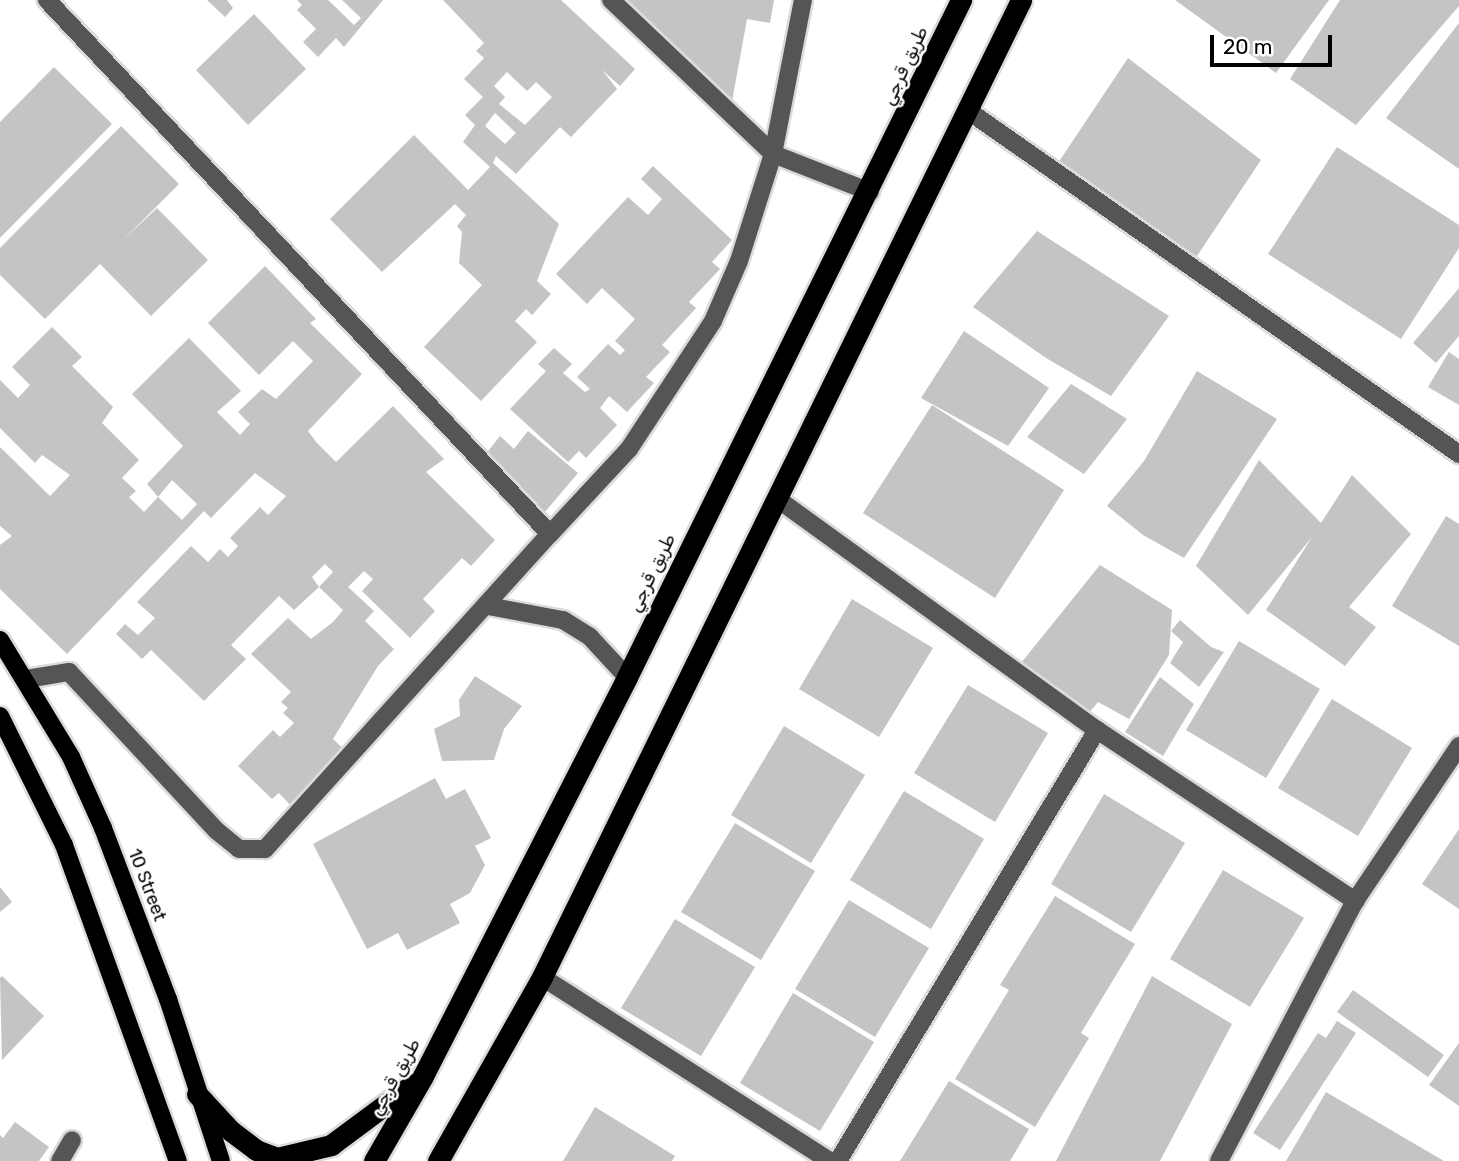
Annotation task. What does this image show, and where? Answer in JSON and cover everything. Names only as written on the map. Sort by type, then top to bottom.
[{"type":"highway","name":"طريق قرجي","points":[[374,1161],[423,1076],[627,677],[870,192],[961,0]]},
{"type":"highway","points":[[438,1161],[542,977],[970,112],[1021,0]]},
{"type":"highway","points":[[197,1094],[256,1150],[277,1158],[331,1145],[423,1076]]},
{"type":"main road","name":"10 Street","points":[[0,640],[71,757],[103,828],[168,999],[221,1161]]},
{"type":"main road","points":[[0,716],[64,845],[178,1161]]},
{"type":"street","points":[[47,0],[550,534]]},
{"type":"street","points":[[611,0],[773,154],[870,192]]},
{"type":"street","points":[[26,679],[69,672],[217,831],[239,849],[265,849],[629,449],[713,321],[739,261],[773,154],[803,0]]},
{"type":"street","points":[[970,112],[1459,454]]},
{"type":"street","points":[[779,500],[1097,730],[1355,901]]},
{"type":"street","points":[[488,606],[562,620],[590,636],[627,677]]},
{"type":"street","points":[[838,1161],[1097,730]]},
{"type":"street","points":[[1219,1161],[1355,901],[1459,746]]},
{"type":"street","points":[[542,977],[830,1161]]},
{"type":"street","points":[[60,1161],[72,1140]]},
{"type":"building","points":[[207,0],[227,0],[233,8],[225,17]]},
{"type":"building","points":[[297,0],[328,0],[354,25],[361,18],[342,0],[383,0],[344,47],[336,38],[318,57],[303,42],[316,29],[297,10],[302,5]]},
{"type":"building","points":[[443,0],[561,0],[635,69],[620,86],[602,70],[617,89],[571,137],[560,127],[516,174],[496,156],[493,163],[559,224],[537,281],[551,294],[532,315],[526,309],[515,321],[537,342],[481,401],[424,347],[482,285],[459,263],[462,232],[457,226],[466,215],[455,204],[382,272],[330,219],[414,135],[468,190],[490,167],[463,142],[475,125],[465,115],[483,97],[464,79],[484,58],[476,51],[484,43]],"holes":[[[507,72],[527,91],[536,82],[552,97],[525,125],[499,104],[505,97],[494,86]],[[495,113],[516,133],[505,144],[485,126]]]},
{"type":"building","points":[[628,0],[774,0],[770,23],[747,19],[731,107]]},
{"type":"building","points":[[1175,0],[1329,0],[1276,73]]},
{"type":"building","points":[[1340,0],[1459,0],[1459,6],[1356,125],[1290,79]]},
{"type":"building","points":[[254,14],[306,69],[248,125],[196,70]]},
{"type":"building","points":[[1459,23],[1459,169],[1386,118]]},
{"type":"building","points":[[1128,58],[1261,160],[1195,259],[1058,163]]},
{"type":"building","points":[[54,67],[112,124],[0,238],[0,122]]},
{"type":"building","points":[[121,126],[179,184],[122,241],[157,208],[208,260],[151,316],[100,264],[45,319],[0,275],[0,248]]},
{"type":"building","points":[[1337,147],[1459,225],[1459,248],[1401,339],[1268,254]]},
{"type":"building","points":[[653,166],[732,240],[712,262],[720,269],[689,302],[696,308],[662,345],[670,352],[646,377],[654,383],[627,412],[609,396],[600,408],[617,425],[586,458],[579,451],[568,462],[510,409],[546,371],[538,364],[554,348],[572,364],[563,373],[585,392],[590,389],[577,377],[608,344],[620,355],[625,350],[615,341],[635,319],[602,288],[587,304],[556,274],[628,197],[648,215],[662,199],[641,179]]},
{"type":"building","points":[[1037,231],[1169,316],[1111,396],[1046,358],[973,307]]},
{"type":"building","points":[[265,266],[316,319],[310,323],[362,374],[308,431],[317,443],[336,462],[393,406],[444,459],[426,472],[495,540],[471,566],[462,558],[423,599],[435,611],[410,638],[362,591],[373,579],[364,571],[348,587],[374,611],[365,621],[394,649],[378,666],[333,739],[346,751],[292,807],[279,793],[272,799],[238,766],[273,730],[280,737],[294,723],[283,713],[288,708],[281,702],[291,692],[251,654],[288,618],[311,639],[333,622],[343,610],[319,587],[294,610],[279,596],[231,645],[246,659],[204,701],[151,650],[142,659],[116,634],[125,624],[138,635],[155,618],[137,602],[191,546],[208,562],[220,549],[228,557],[238,546],[230,538],[260,507],[268,515],[286,496],[255,473],[211,518],[204,511],[67,654],[0,589],[0,545],[12,536],[0,526],[0,447],[50,496],[70,475],[42,455],[35,463],[0,428],[0,380],[18,398],[30,385],[12,367],[52,327],[82,357],[72,366],[113,407],[102,423],[139,460],[122,478],[136,491],[129,497],[144,512],[158,497],[147,484],[183,446],[132,394],[189,338],[241,391],[217,412],[240,435],[250,424],[238,412],[262,389],[276,399],[313,361],[293,341],[259,375],[208,323]],"holes":[[[172,480],[197,504],[182,520],[158,497]],[[325,564],[333,572],[319,587],[312,577]]]},
{"type":"building","points":[[1459,288],[1459,336],[1436,363],[1413,343]]},
{"type":"building","points":[[964,331],[1049,388],[1008,446],[921,398]]},
{"type":"building","points":[[1449,352],[1459,359],[1459,405],[1428,387]]},
{"type":"building","points":[[1197,371],[1277,419],[1184,558],[1143,535],[1107,506],[1144,461]]},
{"type":"building","points":[[1071,384],[1127,419],[1084,474],[1027,437]]},
{"type":"building","points":[[932,405],[1064,490],[995,598],[863,513]]},
{"type":"building","points":[[528,431],[578,473],[539,519],[485,455],[500,436],[514,449]]},
{"type":"building","points":[[1259,460],[1321,523],[1352,475],[1411,534],[1349,607],[1376,627],[1345,666],[1266,610],[1312,537],[1248,615],[1196,566]]},
{"type":"building","points":[[1446,516],[1459,524],[1459,646],[1392,606]]},
{"type":"building","points":[[1100,565],[1172,610],[1169,655],[1129,719],[1098,702],[1087,715],[1021,663]]},
{"type":"building","points":[[852,599],[933,648],[879,737],[799,689]]},
{"type":"building","points":[[1180,620],[1211,647],[1224,652],[1199,687],[1170,663],[1183,642],[1171,631]]},
{"type":"building","points":[[1239,641],[1320,689],[1266,778],[1186,730]]},
{"type":"building","points":[[475,676],[522,706],[504,729],[494,760],[442,761],[434,729],[460,716],[459,700]]},
{"type":"building","points":[[1160,677],[1194,704],[1163,756],[1125,732]]},
{"type":"building","points":[[968,685],[1048,733],[995,822],[914,773]]},
{"type":"building","points":[[1332,699],[1412,748],[1358,836],[1278,788]]},
{"type":"building","points":[[784,726],[865,775],[811,863],[731,815]]},
{"type":"building","points":[[435,778],[446,799],[465,789],[491,838],[475,846],[485,865],[470,893],[450,904],[460,923],[407,950],[398,933],[367,949],[313,844]]},
{"type":"building","points":[[904,791],[984,839],[931,929],[850,880]]},
{"type":"building","points":[[1104,794],[1185,843],[1131,932],[1051,884]]},
{"type":"building","points":[[735,823],[815,871],[761,960],[681,912]]},
{"type":"building","points":[[1459,829],[1459,909],[1422,884]]},
{"type":"building","points":[[1223,870],[1304,918],[1250,1007],[1170,959]]},
{"type":"building","points":[[0,887],[12,902],[0,912]]},
{"type":"building","points":[[1055,896],[1135,944],[1081,1033],[1089,1038],[1035,1127],[955,1079],[1009,990],[1000,985]]},
{"type":"building","points":[[849,900],[929,948],[875,1037],[795,989]]},
{"type":"building","points":[[675,919],[755,967],[701,1056],[621,1008]]},
{"type":"building","points":[[2,976],[44,1016],[2,1060],[0,978]]},
{"type":"building","points":[[1152,976],[1232,1024],[1160,1161],[1056,1161]]},
{"type":"building","points":[[1353,990],[1444,1055],[1428,1077],[1337,1012]]},
{"type":"building","points":[[793,993],[874,1042],[820,1131],[740,1083]]},
{"type":"building","points":[[1337,1021],[1356,1033],[1280,1150],[1253,1133],[1318,1033],[1326,1038]]},
{"type":"building","points":[[1459,1043],[1459,1106],[1429,1085]]},
{"type":"building","points":[[949,1081],[1029,1129],[1010,1161],[900,1161]]},
{"type":"building","points":[[1326,1092],[1444,1161],[1286,1161]]},
{"type":"building","points":[[595,1107],[675,1156],[672,1161],[563,1161]]},
{"type":"building","points":[[15,1122],[49,1147],[39,1161],[0,1161],[0,1135],[3,1138]]}]
